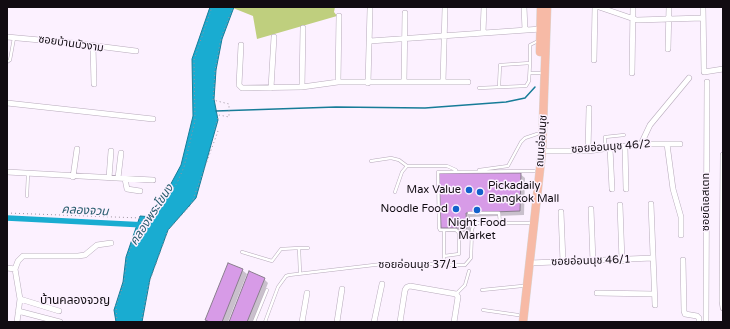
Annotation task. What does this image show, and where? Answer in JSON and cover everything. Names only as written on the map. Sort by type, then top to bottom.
[{"type":"main road","name":"ถนนอ่อนนุช","points":[[520,320],[522,286],[527,263],[534,171],[539,151],[538,134],[541,40],[544,29],[541,7]]},
{"type":"main road","name":"ถนนอ่อนนุช","points":[[520,320],[539,151],[544,29],[547,7]]},
{"type":"street","points":[[483,33],[484,7]]},
{"type":"street","points":[[524,7],[524,30]]},
{"type":"street","points":[[594,60],[595,7]]},
{"type":"street","points":[[599,7],[633,19],[668,20],[703,18]]},
{"type":"street","points":[[632,73],[633,7]]},
{"type":"street","points":[[668,49],[669,7]]},
{"type":"street","points":[[703,7],[704,72],[723,69]]},
{"type":"street","points":[[443,82],[443,36],[445,8]]},
{"type":"street","points":[[368,82],[370,9]]},
{"type":"street","points":[[404,82],[405,13]]},
{"type":"street","points":[[338,82],[339,16]]},
{"type":"street","points":[[302,87],[303,28]]},
{"type":"street","points":[[370,41],[544,29]]},
{"type":"street","name":"ซอยบ้านบัวงาม","points":[[7,37],[136,51]]},
{"type":"street","points":[[271,88],[274,37]]},
{"type":"street","points":[[241,45],[240,87],[244,88],[302,87],[338,82],[468,82]]},
{"type":"street","points":[[93,46],[94,84]]},
{"type":"street","points":[[641,144],[650,125],[689,78]]},
{"type":"street","name":"ซอยดิเอสเตท","points":[[706,322],[707,82]]},
{"type":"street","points":[[7,103],[153,119]]},
{"type":"street","points":[[588,151],[589,108]]},
{"type":"street","name":"ซอยอ่อนนุช 46/2","points":[[539,151],[588,151],[641,144],[680,144]]},
{"type":"street","points":[[667,144],[673,189],[681,217],[681,235]]},
{"type":"street","points":[[625,147],[626,189]]},
{"type":"street","points":[[73,177],[77,148]]},
{"type":"street","points":[[607,149],[612,189]]},
{"type":"street","points":[[109,178],[111,151]]},
{"type":"street","points":[[118,178],[121,153]]},
{"type":"street","points":[[723,155],[723,308]]},
{"type":"street","points":[[7,172],[73,177],[153,180]]},
{"type":"street","points":[[125,179],[127,188],[140,191]]},
{"type":"street","points":[[651,204],[655,305]]},
{"type":"street","points":[[620,205],[622,261]]},
{"type":"street","points":[[591,209],[593,262]]},
{"type":"street","points":[[561,212],[562,262]]},
{"type":"street","points":[[17,322],[20,300],[15,269],[18,261],[23,256],[85,255],[97,245],[111,243]]},
{"type":"street","name":"ซอยอ่อนนุช 46/1","points":[[527,263],[622,261],[653,258]]},
{"type":"street","points":[[683,260],[684,311],[685,314],[697,316],[699,318],[699,322]]},
{"type":"street","points":[[7,268],[15,269]]},
{"type":"street","points":[[374,322],[382,284]]},
{"type":"street","points":[[400,322],[405,290],[410,286],[456,294],[454,322]]},
{"type":"street","points":[[337,322],[342,289]]},
{"type":"street","points":[[302,322],[307,293]]},
{"type":"street","points":[[597,293],[654,294]]},
{"type":"street","points":[[20,300],[59,311]]},
{"type":"street","points":[[18,311],[60,322]]},
{"type":"lane","points":[[7,62],[10,60],[14,37]]},
{"type":"lane","points":[[479,88],[526,86],[529,83],[530,73],[530,45],[541,40]]},
{"type":"lane","points":[[499,87],[500,65],[530,63]]},
{"type":"lane","points":[[530,73],[540,73]]},
{"type":"lane","points":[[370,161],[390,158],[399,160],[407,166],[447,166],[462,170],[504,168],[511,162],[521,142],[525,138],[538,134]]},
{"type":"lane","points":[[607,149],[605,137],[624,136]]},
{"type":"lane","points":[[395,192],[402,172],[407,166]]},
{"type":"lane","points":[[444,256],[457,255],[460,252],[459,231],[440,230],[439,228],[438,172],[534,171]]},
{"type":"lane","points":[[27,196],[28,174]]},
{"type":"lane","points":[[469,213],[499,213],[500,222]]},
{"type":"lane","name":"ซอยอ่อนนุช 37/1","points":[[265,322],[278,287],[286,276],[300,273],[391,263],[444,263],[465,265],[471,258],[472,230],[474,223],[529,223]]},
{"type":"lane","points":[[444,230],[444,263]]},
{"type":"lane","points":[[299,248],[300,273]]},
{"type":"lane","points":[[242,252],[273,261],[280,249],[308,248]]},
{"type":"lane","points":[[456,294],[465,285],[469,271]]},
{"type":"lane","points":[[482,290],[522,286]]},
{"type":"lane","points":[[254,322],[267,290]]},
{"type":"lane","points":[[483,310],[520,320]]},
{"type":"path","points":[[7,213],[142,218],[152,220],[154,218],[177,183],[184,167],[195,121],[194,60],[212,7]]},
{"type":"path","points":[[141,322],[148,286],[168,230],[191,205],[218,131],[214,129],[219,115],[229,117],[229,104],[212,100],[215,70],[221,38],[233,7]]},
{"type":"path","points":[[117,322],[116,306],[124,283],[128,256],[142,218]]},
{"type":"green space","points":[[335,7],[334,12],[337,16],[257,39],[253,16],[233,8]]},
{"type":"water","points":[[210,7],[234,7],[222,39],[216,70],[214,99],[218,120],[196,198],[168,230],[150,279],[142,322],[116,322],[114,310],[123,282],[126,257],[140,216],[153,217],[181,165],[193,116],[192,59]]},
{"type":"building","name":"Pickadaily Bangkok Mall","points":[[439,173],[521,173],[520,211],[466,213],[467,228],[441,228]]},
{"type":"building","points":[[228,263],[243,269],[222,322],[210,322],[205,320]]},
{"type":"building","points":[[249,271],[265,278],[247,322],[229,322]]},
{"type":"waterway","points":[[216,111],[336,107],[425,108],[506,102],[525,98],[535,87]]},
{"type":"waterway","name":"คลองจวน","points":[[7,218],[145,225]]},
{"type":"place","name":"Max Value","points":[[469,190]]},
{"type":"place","name":"Pickadaily Bangkok Mall","points":[[480,192]]},
{"type":"place","name":"Noodle Food","points":[[456,209]]},
{"type":"place","name":"Night Food Market","points":[[477,210]]},
{"type":"district","name":"บ้านคลองจวญ","points":[[75,301]]},
{"type":"water label","name":"คลองพระโขนง","points":[[152,215]]}]
